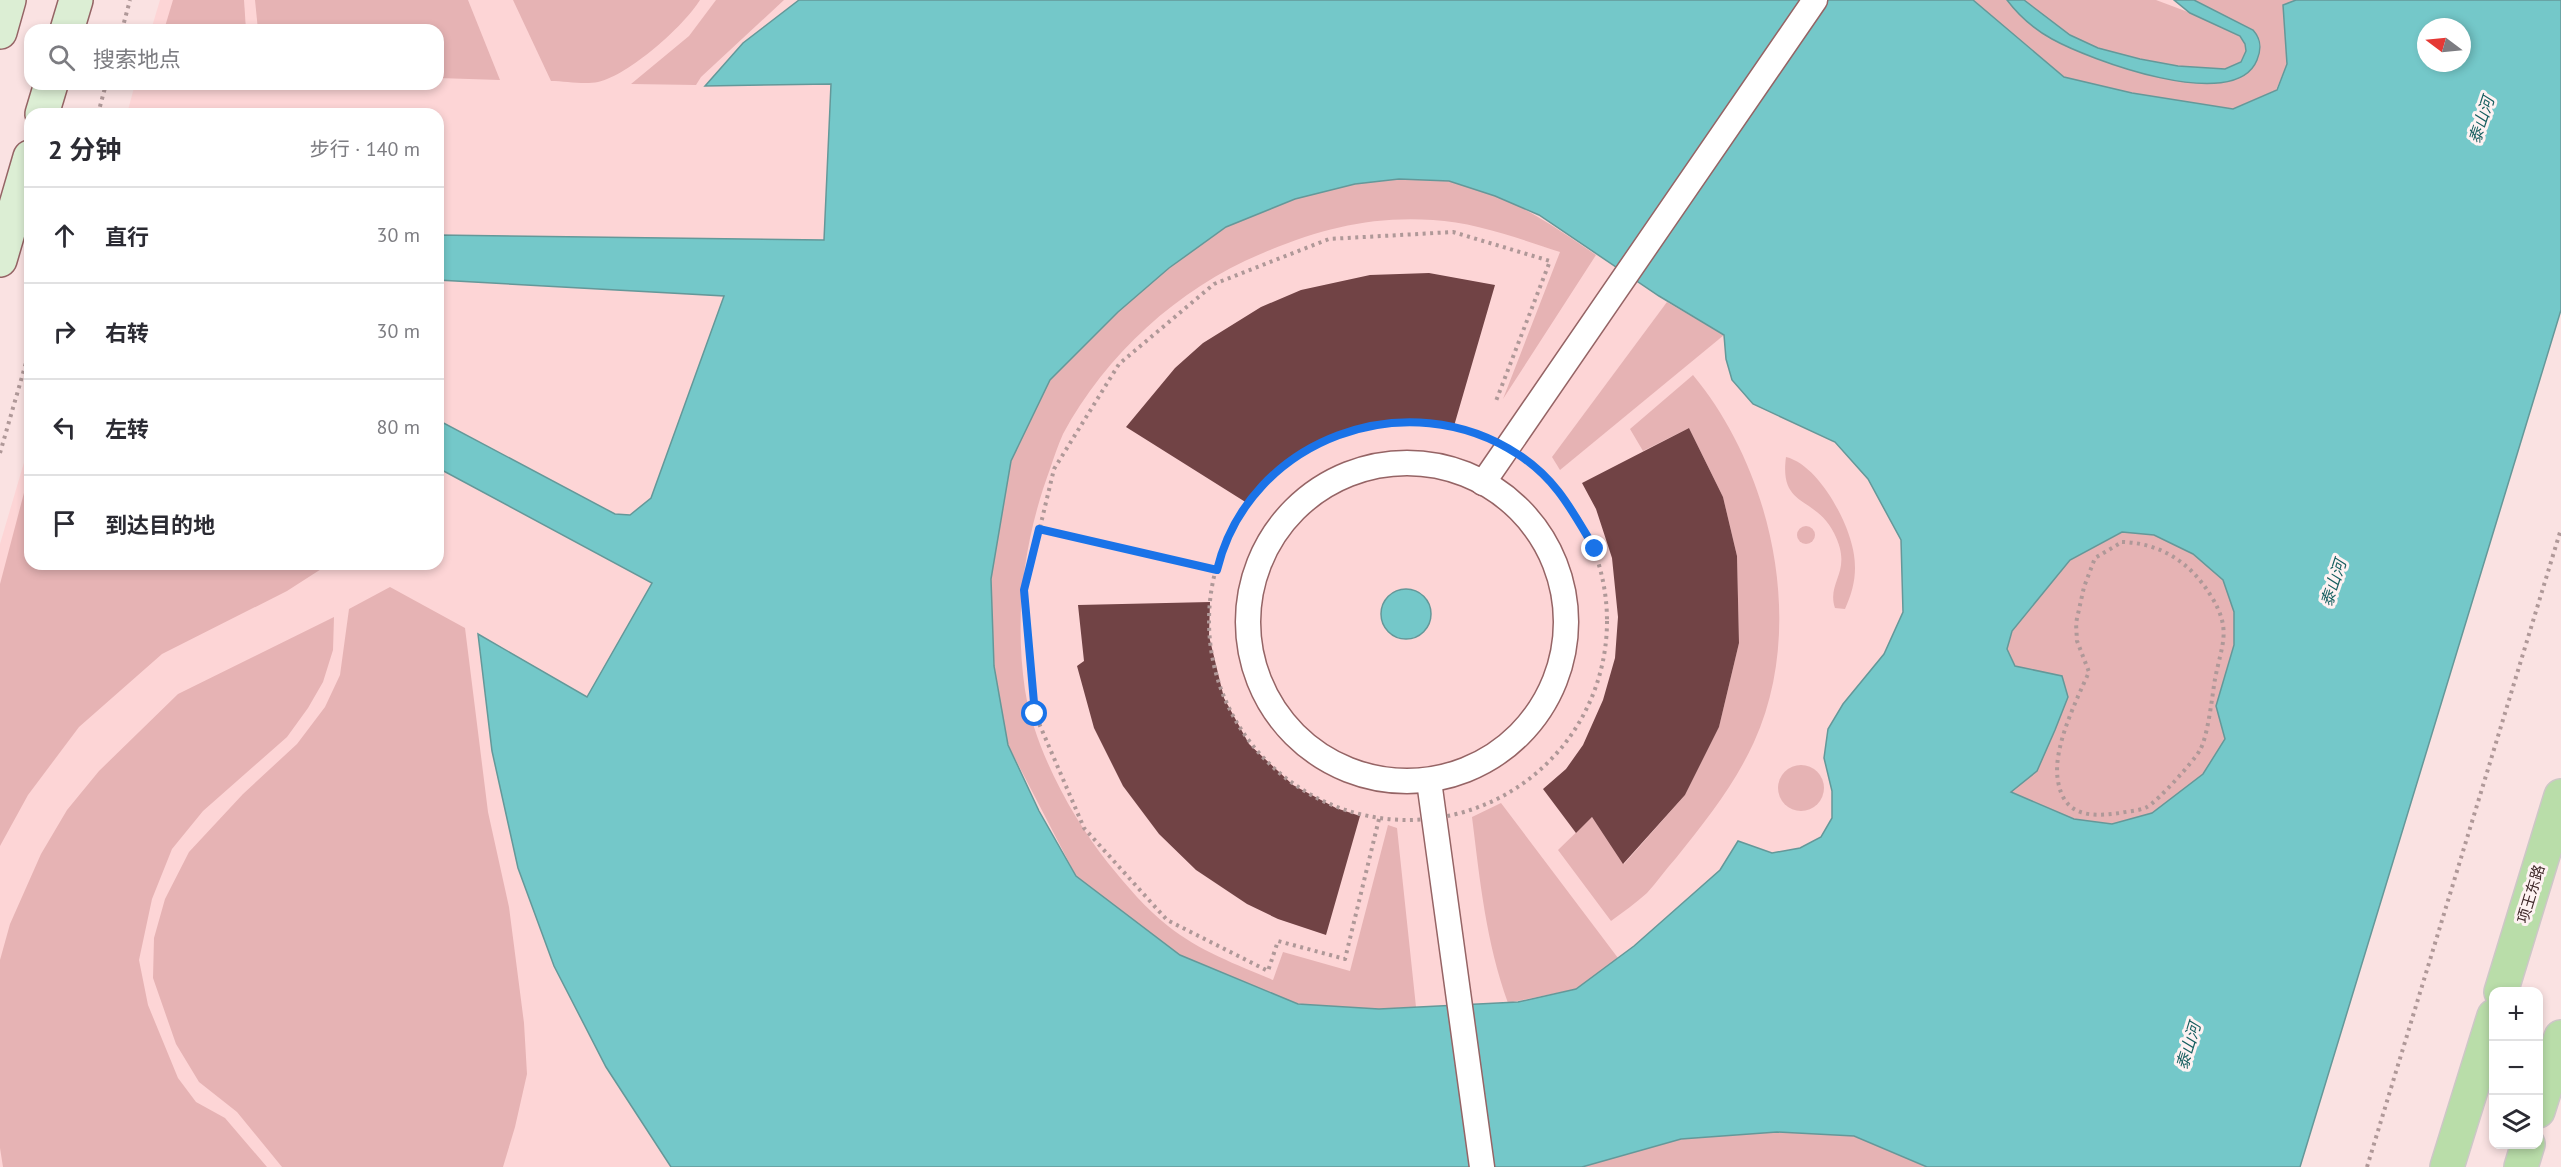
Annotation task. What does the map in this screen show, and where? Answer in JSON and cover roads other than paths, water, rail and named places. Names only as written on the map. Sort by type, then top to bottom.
[{"type":"main road","points":[[0,32],[9,0]]},
{"type":"main road","points":[[69,24],[76,0]]},
{"type":"main road","points":[[44,108],[49,90]]},
{"type":"main road","points":[[0,260],[24,178]]},
{"type":"main road","name":"项王东路","points":[[2503,987],[2561,796]]},
{"type":"main road","points":[[2447,1167],[2489,1029]]},
{"type":"main road","points":[[2543,1095],[2561,1037]]},
{"type":"main road","points":[[2521,1167],[2526,1149]]},
{"type":"lane","points":[[1483,483],[1815,0]]},
{"type":"lane","points":[[1402,461],[1454,468],[1483,483],[1502,492],[1539,532],[1562,580],[1566,634],[1553,687],[1524,732],[1481,765],[1429,781],[1377,780],[1328,763],[1288,730],[1260,687],[1247,636],[1251,584],[1271,536],[1306,497],[1351,471],[1402,461]]},
{"type":"lane","points":[[1429,781],[1482,1167]]},
{"type":"water","name":"泰山河","points":[[799,0],[1973,0],[2064,77],[2132,93],[2233,109],[2277,90],[2287,64],[2283,5],[2296,0],[2561,0],[2561,310],[2300,1167],[1927,1167],[1854,1136],[1777,1132],[1681,1139],[1582,1167],[671,1167],[606,1067],[554,966],[518,868],[492,751],[478,634],[587,697],[652,583],[444,471],[444,423],[615,514],[630,515],[651,498],[724,296],[444,280],[444,235],[824,240],[831,84],[705,86],[743,43]],"holes":[[[1399,179],[1449,181],[1495,196],[1539,215],[1659,296],[1724,335],[1726,359],[1732,380],[1753,404],[1835,442],[1868,479],[1901,540],[1903,612],[1884,654],[1843,704],[1828,729],[1824,758],[1832,791],[1832,818],[1821,837],[1800,848],[1772,853],[1738,841],[1720,870],[1634,946],[1576,989],[1518,1002],[1379,1009],[1298,1004],[1180,955],[1076,876],[1039,811],[1008,745],[994,666],[991,579],[1011,461],[1050,380],[1118,312],[1169,268],[1226,227],[1295,199],[1355,184]],[[2122,532],[2154,535],[2193,554],[2223,580],[2234,612],[2234,645],[2216,706],[2225,739],[2203,774],[2152,813],[2112,824],[2074,819],[2011,792],[2037,771],[2068,697],[2062,676],[2015,666],[2007,649],[2012,631],[2070,560]]]},
{"type":"water","points":[[2007,0],[2024,0],[2070,35],[2098,48],[2178,66],[2225,69],[2241,62],[2246,51],[2240,36],[2190,13],[2174,0],[2194,0],[2253,30],[2259,40],[2260,52],[2257,60],[2243,76],[2221,83],[2192,83],[2160,78],[2096,58],[2052,39],[2027,22]]},
{"type":"water","points":[[1406,589],[1424,596],[1431,614],[1424,632],[1406,639],[1388,632],[1381,614],[1388,596]]}]
